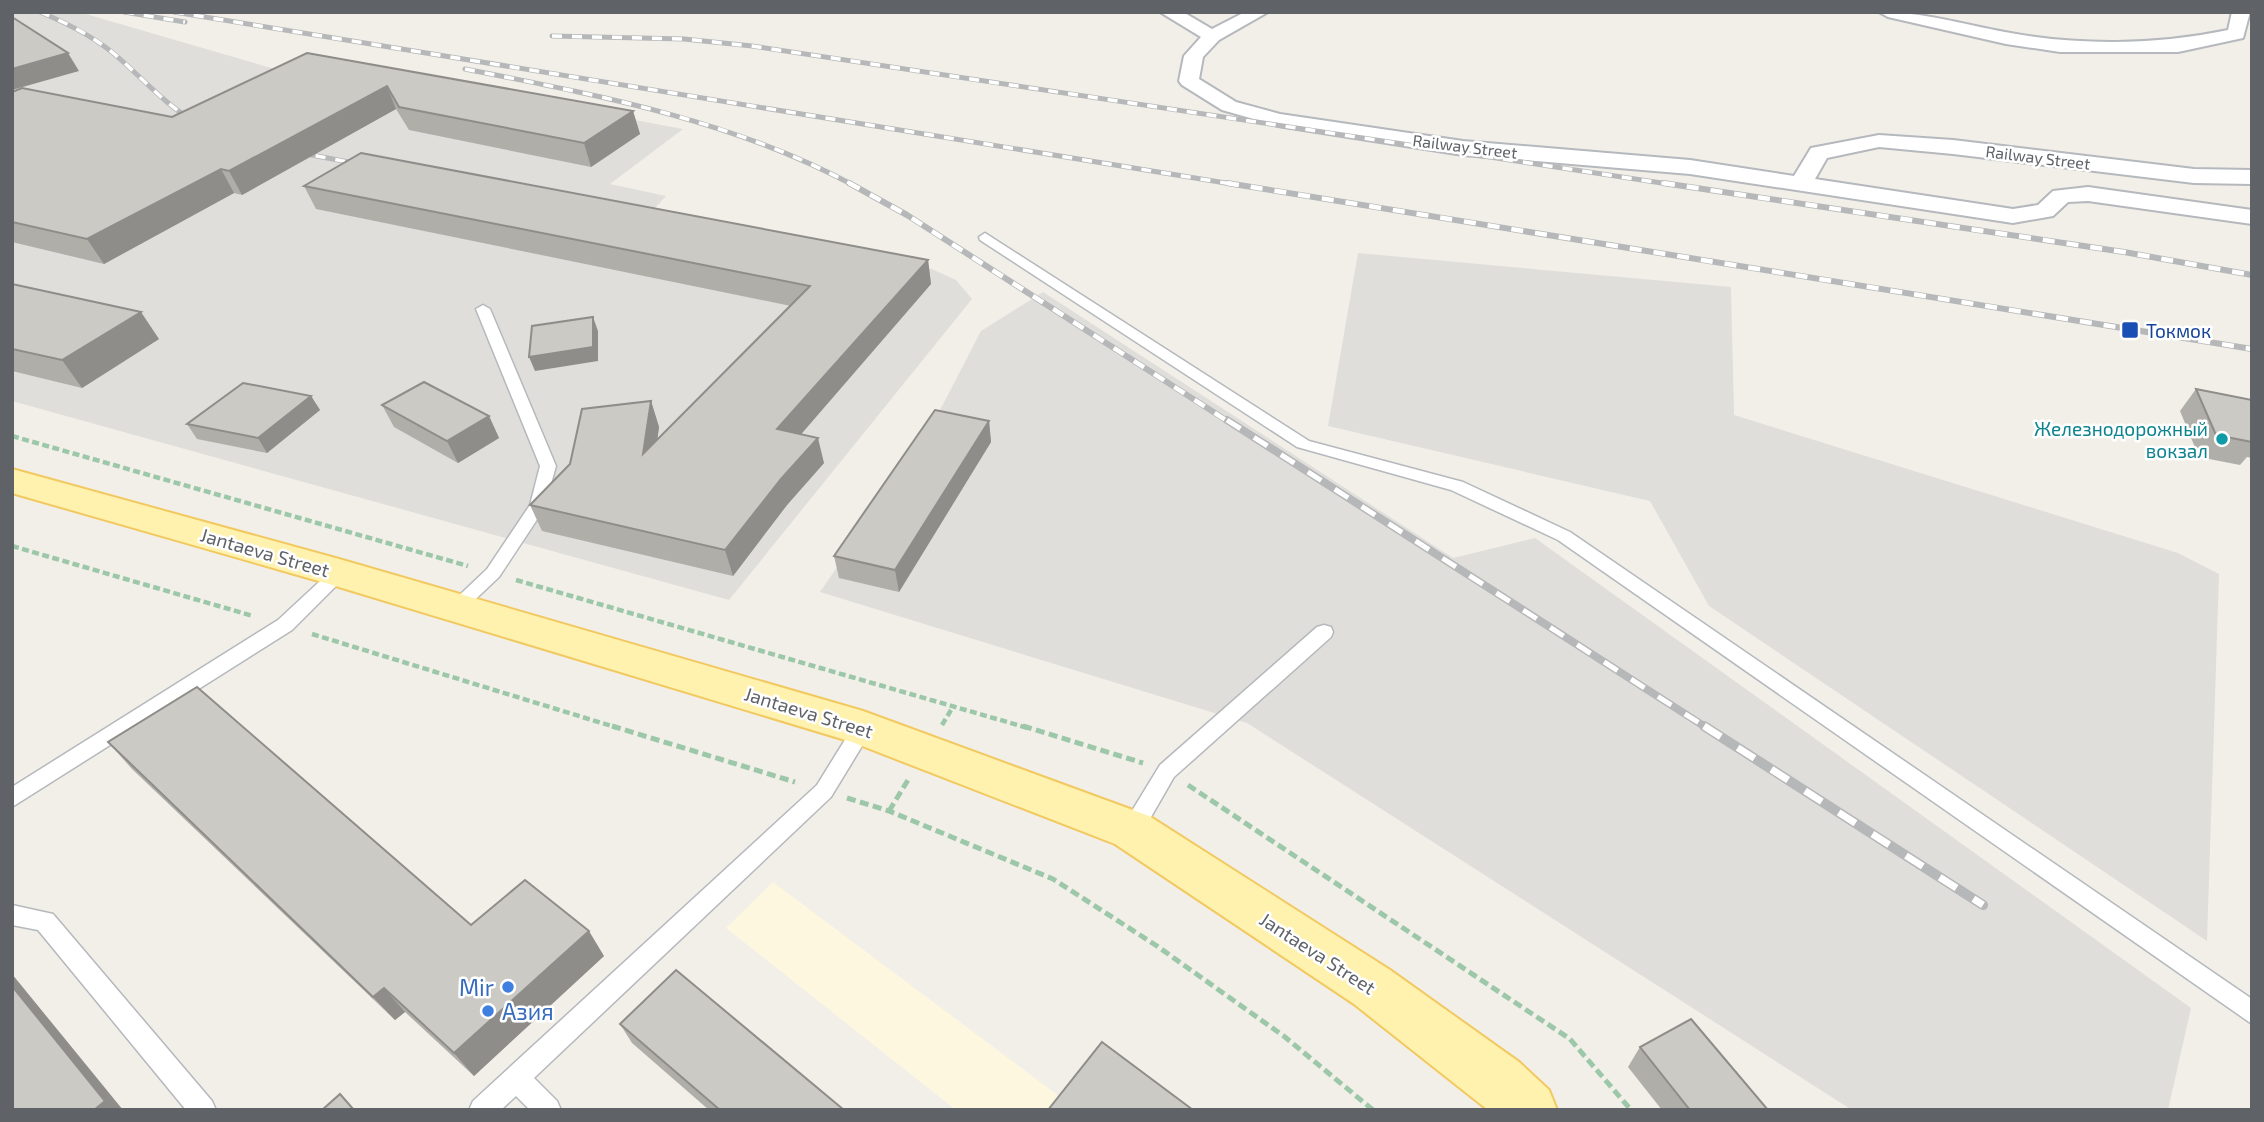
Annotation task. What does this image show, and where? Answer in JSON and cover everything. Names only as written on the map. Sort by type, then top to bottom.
[{"type":"main road","name":"Jantaeva Street","points":[[12,481],[339,573],[863,728],[1132,830],[1372,987],[1499,1082],[1529,1110]]},
{"type":"street","points":[[1169,12],[1212,37]]},
{"type":"street","name":"Railway Street","points":[[1259,12],[1212,37],[1194,55],[1189,81],[1229,106],[1278,120],[1464,148],[1690,167],[2012,216],[2045,211],[2061,196],[2088,194],[2252,217]]},
{"type":"street","points":[[1888,12],[2006,38],[2083,47],[2178,46],[2214,41],[2236,34],[2241,12]]},
{"type":"street","name":"Railway Street","points":[[1801,184],[1819,153],[1879,141],[1953,147],[2194,176],[2252,177]]},
{"type":"lane","points":[[985,237],[1303,444],[1457,485],[1564,536],[2252,1013]]},
{"type":"lane","points":[[456,607],[493,573],[501,562],[538,505],[548,466],[483,309]]},
{"type":"lane","points":[[12,798],[285,625],[339,573]]},
{"type":"lane","points":[[1132,830],[1167,771],[1324,632]]},
{"type":"lane","points":[[482,1110],[824,791],[863,728]]},
{"type":"lane","points":[[12,915],[45,921],[203,1110]]},
{"type":"lane","points":[[517,1079],[548,1110]]},
{"type":"path","points":[[12,546],[285,625],[889,811],[1053,880],[1157,946],[1285,1037],[1373,1110]]},
{"type":"shaded area","points":[[12,12],[79,12],[278,70],[544,103],[683,129],[610,184],[666,196],[654,209],[905,257],[956,280],[972,299],[729,600],[12,401]]},
{"type":"shaded area","points":[[1358,253],[1731,287],[1734,415],[2178,553],[2219,574],[2207,941],[1709,606],[1650,501],[1328,426]]},
{"type":"shaded area","points":[[1043,292],[1453,558],[1535,538],[2191,1008],[2168,1110],[1852,1110],[1247,723],[820,592],[925,439],[981,331]]},
{"type":"shaded area","points":[[773,882],[1064,1100],[1057,1110],[956,1110],[726,928]]},
{"type":"building","points":[[12,17],[68,53],[12,69]]},
{"type":"building","points":[[307,53],[633,111],[584,143],[399,107],[387,86],[229,171],[221,169],[87,239],[12,222],[12,92],[22,88],[172,117]]},
{"type":"building","points":[[361,153],[928,260],[777,429],[818,438],[781,479],[725,550],[530,505],[570,464],[582,409],[651,401],[643,454],[810,286],[304,186]]},
{"type":"building","points":[[12,284],[141,312],[62,360],[12,349]]},
{"type":"building","points":[[593,317],[593,347],[529,357],[532,326]]},
{"type":"building","points":[[424,382],[489,416],[447,441],[382,405]]},
{"type":"building","points":[[243,383],[311,396],[258,438],[187,424]]},
{"type":"building","points":[[2196,389],[2252,400],[2252,442],[2216,435]]},
{"type":"building","points":[[935,410],[989,421],[895,570],[834,556]]},
{"type":"building","points":[[197,687],[471,925],[525,880],[589,931],[454,1053],[384,988],[373,997],[108,742]]},
{"type":"building","points":[[676,970],[844,1110],[720,1110],[620,1024]]},
{"type":"building","points":[[12,986],[105,1101],[94,1110],[12,1110]]},
{"type":"building","points":[[1691,1019],[1768,1110],[1690,1110],[1640,1047]]},
{"type":"building","points":[[1102,1042],[1193,1110],[1048,1110]]},
{"type":"building","points":[[340,1094],[354,1110],[322,1110]]},
{"type":"railway","points":[[40,12],[102,44],[165,100],[195,122]]},
{"type":"railway","points":[[124,12],[185,22]]},
{"type":"railway","points":[[174,12],[1238,185]]},
{"type":"railway","points":[[552,36],[684,39],[752,46],[1675,185]]},
{"type":"railway","points":[[465,69],[663,112],[760,143],[849,183]]},
{"type":"railway","points":[[296,152],[364,165]]},
{"type":"railway","points":[[849,183],[853,185]]},
{"type":"railway","points":[[849,183],[907,215],[1229,422]]},
{"type":"railway","points":[[1227,183],[2252,349]]},
{"type":"railway","points":[[1663,183],[2124,252],[2252,275]]},
{"type":"railway","points":[[1227,420],[1707,728]]},
{"type":"railway","points":[[1704,726],[1983,905]]},
{"type":"place","name":"Токмок","points":[[2130,330]]},
{"type":"place","name":"Железнодорожный вокзал","points":[[2222,439]]},
{"type":"place","name":"Mir","points":[[508,987]]},
{"type":"place","name":"Азия","points":[[488,1011]]}]
